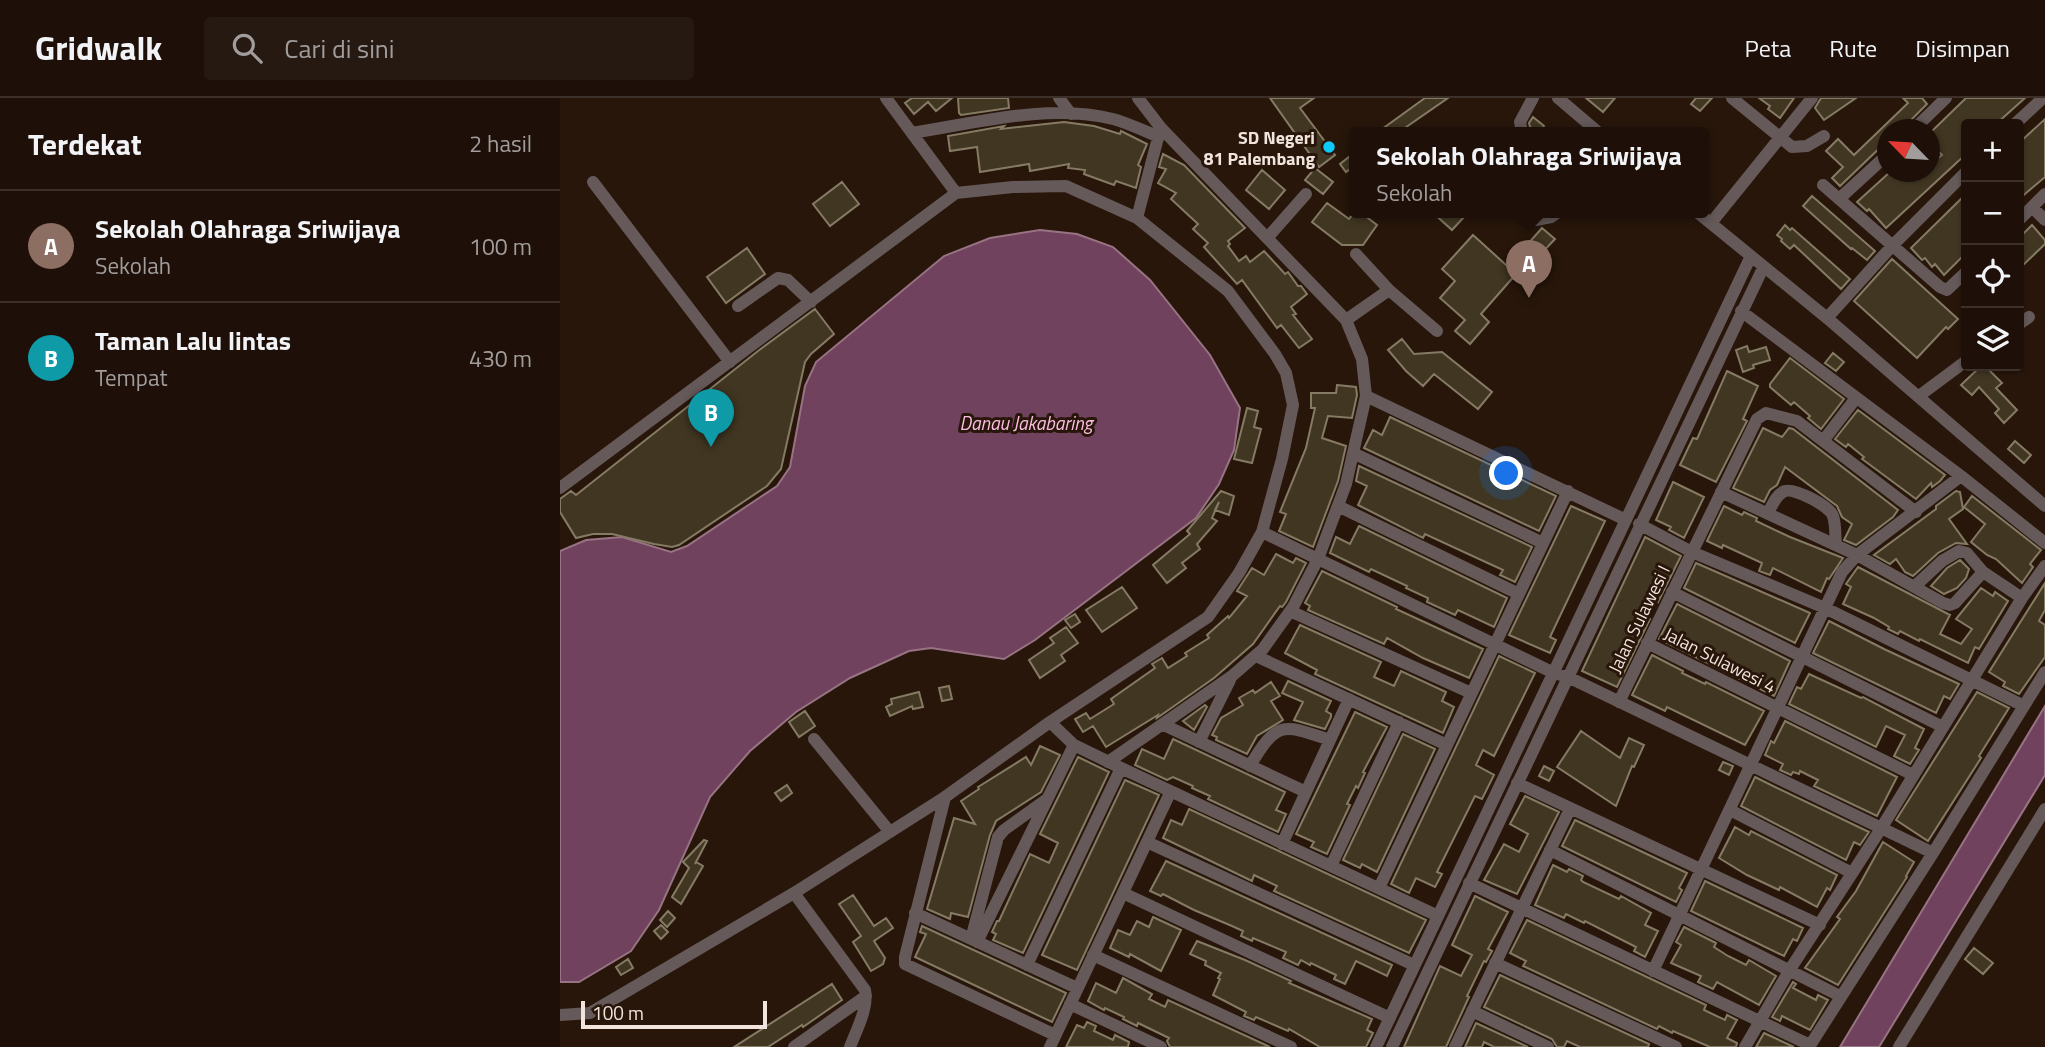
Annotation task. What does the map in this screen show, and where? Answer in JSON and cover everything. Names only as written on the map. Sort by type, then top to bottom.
[{"type":"street","points":[[1059,98],[1071,114]]},
{"type":"street","points":[[1108,762],[1232,676],[1255,656],[1290,611],[1318,559],[1338,506],[1366,396],[1362,359],[1346,320],[1268,237],[1160,132],[1138,98]]},
{"type":"street","points":[[1521,127],[1520,122],[1534,98]]},
{"type":"street","points":[[1732,98],[1792,147],[1814,143],[1824,136]]},
{"type":"street","points":[[1711,223],[1812,98]]},
{"type":"street","points":[[1924,119],[1946,98]]},
{"type":"street","points":[[2020,119],[2043,98]]},
{"type":"street","points":[[889,99],[956,192]]},
{"type":"street","points":[[1564,100],[1593,127]]},
{"type":"street","points":[[912,133],[1020,116],[1071,114],[1112,119],[1160,132]]},
{"type":"street","points":[[1137,218],[1160,132]]},
{"type":"street","points":[[1839,199],[1877,163]]},
{"type":"street","points":[[1827,318],[1892,246],[1961,177]]},
{"type":"street","points":[[593,181],[730,362]]},
{"type":"street","points":[[560,488],[956,192],[1066,186],[1137,218],[1228,292],[1286,373],[1293,405],[1262,533],[1239,573],[1208,617],[1050,722],[945,797],[794,893],[590,1013],[560,1015]]},
{"type":"street","points":[[1824,186],[1940,287],[1947,290],[1961,277]]},
{"type":"street","points":[[1268,237],[1306,194]]},
{"type":"street","points":[[2024,215],[2045,194]]},
{"type":"street","points":[[2032,207],[2045,220]]},
{"type":"street","points":[[1705,218],[1827,318],[2045,506]]},
{"type":"street","points":[[1356,254],[1389,290],[1437,331]]},
{"type":"street","points":[[1376,1047],[1751,256]]},
{"type":"street","points":[[1392,1047],[1763,268]]},
{"type":"street","points":[[738,306],[778,278],[788,280],[811,302]]},
{"type":"street","points":[[1346,320],[1389,290]]},
{"type":"street","points":[[1741,312],[1961,476],[2045,543]]},
{"type":"street","points":[[1919,396],[1961,365]]},
{"type":"street","points":[[1366,396],[1626,520]]},
{"type":"street","points":[[1823,441],[1856,398]]},
{"type":"street","name":"Jalan Sulawesi I","points":[[1619,702],[1757,419],[1766,414],[1797,421],[1916,512]]},
{"type":"street","points":[[1353,453],[1543,543]]},
{"type":"street","points":[[1653,971],[1842,572],[1857,555],[1961,476]]},
{"type":"street","points":[[1379,888],[1568,491]]},
{"type":"street","points":[[1768,513],[1777,496],[1784,492],[1791,491],[1823,504],[1833,516],[1836,545]]},
{"type":"street","points":[[1721,492],[1857,555],[1950,605],[1983,572]]},
{"type":"street","points":[[1338,506],[1519,594]]},
{"type":"street","points":[[1639,524],[1692,552],[1825,608],[2022,705]]},
{"type":"street","points":[[1262,533],[1933,853]]},
{"type":"street","points":[[1914,587],[1942,561],[1959,551],[1967,553],[1983,572],[2022,598]]},
{"type":"street","points":[[1745,1047],[1788,971],[1882,827],[2022,598],[2045,566]]},
{"type":"street","points":[[1672,592],[1943,727]]},
{"type":"street","points":[[1290,611],[1471,694]]},
{"type":"street","name":"Jalan Sulawesi 4","points":[[1647,643],[1913,775]]},
{"type":"street","points":[[1255,656],[1447,745]]},
{"type":"street","points":[[1469,883],[1809,1046],[1933,853],[2045,671]]},
{"type":"street","points":[[1199,742],[1232,676]]},
{"type":"street","points":[[1282,844],[1349,699]]},
{"type":"street","points":[[1050,722],[1074,745],[1170,793],[1438,916]]},
{"type":"street","points":[[1331,866],[1398,722]]},
{"type":"street","points":[[1164,725],[1306,792]]},
{"type":"street","points":[[1250,766],[1264,742],[1277,732],[1290,727],[1330,740]]},
{"type":"street","points":[[814,740],[890,832]]},
{"type":"street","points":[[974,940],[1074,745]]},
{"type":"street","points":[[1027,965],[1121,768]]},
{"type":"street","points":[[1517,783],[1819,925]]},
{"type":"street","points":[[1049,1047],[1170,793]]},
{"type":"street","points":[[945,797],[915,913],[905,964],[1055,1035]]},
{"type":"street","points":[[974,940],[998,837],[1049,798]]},
{"type":"street","points":[[1455,1047],[1570,808]]},
{"type":"street","points":[[1899,1047],[2045,809]]},
{"type":"street","points":[[1730,810],[1852,873]]},
{"type":"street","points":[[1147,842],[1414,965]]},
{"type":"street","points":[[1550,850],[1840,996]]},
{"type":"street","points":[[794,893],[862,984],[866,996],[850,1047]]},
{"type":"street","points":[[1123,893],[1390,1018]]},
{"type":"street","points":[[915,913],[1077,988]]},
{"type":"street","points":[[1093,955],[1291,1047]]},
{"type":"street","points":[[1495,963],[1676,1047]]},
{"type":"street","points":[[800,1046],[866,996]]},
{"type":"street","points":[[1070,1004],[1161,1047]]},
{"type":"street","points":[[1472,1011],[1548,1047]]},
{"type":"water","name":"Danau Jakabaring","points":[[1040,230],[1077,234],[1113,247],[1150,280],[1210,355],[1240,408],[1234,450],[1219,484],[1196,518],[1035,640],[1004,659],[931,648],[909,651],[850,678],[796,712],[750,751],[710,797],[659,910],[631,951],[579,982],[560,982],[560,551],[586,540],[622,537],[671,552],[687,546],[777,486],[790,467],[805,386],[816,362],[944,256],[990,238]]},
{"type":"water","points":[[2045,706],[2045,775],[1879,1047],[1840,1047]]},
{"type":"building","points":[[912,98],[952,98],[936,111],[928,102],[914,114],[905,103]]},
{"type":"building","points":[[958,98],[1008,98],[1009,108],[961,115]]},
{"type":"building","points":[[1270,98],[1314,98],[1300,108],[1335,155],[1319,167]]},
{"type":"building","points":[[1425,98],[1448,98],[1406,127],[1385,127]]},
{"type":"building","points":[[1586,98],[1615,98],[1603,112]]},
{"type":"building","points":[[1696,98],[1712,98],[1700,111],[1691,104]]},
{"type":"building","points":[[1759,98],[1794,98],[1780,118]]},
{"type":"building","points":[[1821,98],[1856,98],[1824,120],[1815,108]]},
{"type":"building","points":[[1903,98],[1922,98],[1927,104],[1912,119],[1891,119],[1908,103]]},
{"type":"building","points":[[1966,98],[2025,98],[2002,119],[1961,119],[1961,159],[1940,178],[1940,123]]},
{"type":"building","points":[[1533,117],[1544,126],[1530,127],[1529,123]]},
{"type":"building","points":[[2045,119],[2045,177],[2024,195],[2024,182],[2024,138]]},
{"type":"building","points":[[1064,122],[1094,126],[1120,134],[1121,131],[1147,144],[1138,165],[1141,167],[1136,188],[1116,181],[1114,185],[1084,174],[1085,170],[1068,168],[1069,164],[1030,171],[1029,164],[980,172],[977,147],[950,151],[948,136],[1004,126],[1001,129]]},
{"type":"building","points":[[1272,130],[1281,137],[1275,145],[1265,137]]},
{"type":"building","points":[[1877,133],[1877,151],[1840,186],[1832,178],[1843,167],[1826,151],[1838,139],[1854,155]]},
{"type":"building","points":[[1163,154],[1184,165],[1245,228],[1228,241],[1228,246],[1239,261],[1246,256],[1250,262],[1264,251],[1285,274],[1288,272],[1298,286],[1301,286],[1307,294],[1291,307],[1296,314],[1293,315],[1312,339],[1299,348],[1281,325],[1277,328],[1242,280],[1237,284],[1204,247],[1208,243],[1193,229],[1198,224],[1171,199],[1176,193],[1158,183],[1166,169],[1159,167]]},
{"type":"building","points":[[1349,157],[1349,170],[1346,172],[1340,164]]},
{"type":"building","points":[[1315,168],[1333,182],[1323,194],[1305,180]]},
{"type":"building","points":[[1262,170],[1285,190],[1269,209],[1246,190]]},
{"type":"building","points":[[842,182],[859,204],[830,226],[813,204]]},
{"type":"building","points":[[1879,182],[1936,182],[1886,228],[1869,209],[1867,211],[1857,202]]},
{"type":"building","points":[[1812,196],[1875,251],[1867,260],[1803,206]]},
{"type":"building","points":[[1961,199],[1961,258],[1944,275],[1935,264],[1932,267],[1911,248]]},
{"type":"building","points":[[1327,203],[1349,219],[1368,218],[1377,225],[1363,245],[1342,245],[1312,222]]},
{"type":"building","points":[[1439,218],[1463,218],[1452,230]]},
{"type":"building","points":[[1785,225],[1790,230],[1792,228],[1850,279],[1841,289],[1794,245],[1790,249],[1781,241],[1777,235]]},
{"type":"building","points":[[2032,225],[2045,240],[2045,244],[2024,264],[2024,245],[2024,233]]},
{"type":"building","points":[[1542,228],[1555,239],[1538,257],[1526,246]]},
{"type":"building","points":[[1473,235],[1516,274],[1481,314],[1489,322],[1470,344],[1455,331],[1465,320],[1440,298],[1455,281],[1442,269]]},
{"type":"building","points":[[747,248],[765,274],[726,303],[707,277]]},
{"type":"building","points":[[1892,259],[1958,319],[1948,329],[1946,327],[1917,358],[1854,301]]},
{"type":"building","points":[[815,309],[834,334],[805,362],[781,469],[767,486],[672,547],[612,534],[576,538],[560,512],[560,499],[571,491],[576,495]]},
{"type":"building","points":[[1402,339],[1414,354],[1442,352],[1492,392],[1478,409],[1434,374],[1423,386],[1388,350]]},
{"type":"building","points":[[1747,346],[1749,352],[1766,347],[1770,360],[1753,365],[1754,368],[1743,372],[1736,350]]},
{"type":"building","points":[[1833,353],[1844,362],[1836,371],[1825,363]]},
{"type":"building","points":[[1790,358],[1844,399],[1821,429],[1794,402],[1791,405],[1770,387]]},
{"type":"building","points":[[1727,371],[1758,386],[1743,419],[1747,421],[1716,482],[1680,465],[1693,438],[1697,439]]},
{"type":"building","points":[[1976,371],[1990,371],[2002,383],[1996,388],[2017,410],[2004,423],[1995,413],[1999,409],[1979,387],[1972,395],[1961,385]]},
{"type":"building","points":[[1337,385],[1356,387],[1357,395],[1352,418],[1328,416],[1322,438],[1346,446],[1338,481],[1313,547],[1279,531],[1286,514],[1280,512],[1306,448],[1315,408],[1311,408],[1311,393],[1336,393]]},
{"type":"building","points":[[1247,408],[1258,411],[1254,427],[1261,429],[1252,463],[1234,459]]},
{"type":"building","points":[[1858,410],[1945,475],[1932,487],[1931,483],[1916,499],[1862,459],[1864,457],[1848,444],[1846,447],[1835,439]]},
{"type":"building","points":[[1390,417],[1556,496],[1539,531],[1364,448],[1373,430],[1382,435]]},
{"type":"building","points":[[1763,428],[1782,437],[1789,428],[1793,429],[1898,510],[1893,517],[1856,545],[1844,540],[1852,524],[1842,517],[1837,506],[1785,467],[1777,485],[1770,490],[1764,502],[1733,488]]},
{"type":"building","points":[[2015,441],[2031,455],[2024,463],[2008,449]]},
{"type":"building","points":[[1359,466],[1532,547],[1515,582],[1500,575],[1503,570],[1425,534],[1423,538],[1358,505],[1367,486],[1356,481]]},
{"type":"building","points":[[1673,482],[1704,497],[1684,538],[1669,530],[1671,527],[1656,520]]},
{"type":"building","points":[[1221,491],[1234,496],[1229,515],[1215,510],[1212,518],[1217,521],[1197,544],[1200,549],[1182,563],[1186,568],[1167,583],[1153,565],[1190,534],[1187,531]]},
{"type":"building","points":[[1956,491],[1960,492],[1963,509],[1949,519],[1967,544],[1956,543],[1938,553],[1913,576],[1905,572],[1896,559],[1890,564],[1874,555],[1936,509],[1936,506]]},
{"type":"building","points":[[1972,496],[2041,550],[2030,564],[2033,567],[2022,583],[1996,559],[1971,542],[1985,524],[1964,507]]},
{"type":"building","points":[[1571,506],[1605,521],[1550,637],[1556,640],[1550,653],[1509,635]]},
{"type":"building","points":[[1724,506],[1742,515],[1744,512],[1757,518],[1756,521],[1790,537],[1843,558],[1829,579],[1827,578],[1821,592],[1773,568],[1770,575],[1759,571],[1762,563],[1723,545],[1722,548],[1707,541]]},
{"type":"building","points":[[1359,526],[1507,598],[1494,627],[1458,610],[1455,615],[1427,602],[1428,598],[1406,588],[1407,586],[1371,569],[1369,572],[1330,553],[1336,537],[1350,544]]},
{"type":"building","points":[[1645,537],[1681,556],[1658,602],[1656,600],[1648,618],[1650,619],[1617,687],[1582,671]]},
{"type":"building","points":[[1276,554],[1293,563],[1296,558],[1306,563],[1286,602],[1280,606],[1253,644],[1214,678],[1157,718],[1158,715],[1106,747],[1093,726],[1083,732],[1075,719],[1086,713],[1090,719],[1114,704],[1111,699],[1155,668],[1152,664],[1162,658],[1168,668],[1209,638],[1207,635],[1228,616],[1229,618],[1247,596],[1237,591],[1252,568],[1264,575]]},
{"type":"building","points":[[1960,560],[1969,569],[1966,578],[1957,588],[1944,594],[1931,586],[1947,568]]},
{"type":"building","points":[[1696,563],[1810,613],[1795,643],[1684,588]]},
{"type":"building","points":[[1858,567],[1950,615],[1940,634],[1961,644],[1972,629],[1956,619],[1981,588],[1993,596],[1995,592],[2008,601],[1979,649],[1975,647],[1968,663],[1920,639],[1919,641],[1900,631],[1898,634],[1874,618],[1843,604],[1851,587],[1846,584]]},
{"type":"building","points":[[1322,571],[1483,649],[1469,678],[1423,658],[1387,638],[1384,644],[1308,610],[1310,606],[1305,603]]},
{"type":"building","points":[[2045,583],[2045,610],[2039,621],[2045,625],[2045,657],[2019,694],[2003,686],[2005,682],[1989,672]]},
{"type":"building","points":[[1122,587],[1137,608],[1102,632],[1086,610]]},
{"type":"building","points":[[1677,604],[1790,661],[1774,696],[1659,639]]},
{"type":"building","points":[[1075,614],[1080,622],[1071,628],[1065,620]]},
{"type":"building","points":[[1829,621],[1959,684],[1950,699],[1944,696],[1936,713],[1813,653]]},
{"type":"building","points":[[1300,625],[1381,662],[1374,677],[1394,686],[1401,671],[1446,692],[1442,701],[1454,707],[1443,733],[1315,674],[1317,670],[1285,653]]},
{"type":"building","points":[[1066,627],[1078,643],[1061,655],[1065,661],[1040,678],[1029,660],[1054,643],[1050,638]]},
{"type":"building","points":[[1652,655],[1683,671],[1682,673],[1764,711],[1745,745],[1667,707],[1665,711],[1632,695]]},
{"type":"building","points":[[1499,656],[1535,673],[1494,756],[1483,750],[1476,765],[1494,775],[1482,799],[1475,796],[1437,872],[1442,874],[1435,887],[1416,878],[1409,893],[1391,884]]},
{"type":"building","points":[[1809,674],[1863,697],[1924,729],[1915,748],[1919,750],[1910,764],[1894,756],[1905,735],[1886,726],[1876,747],[1789,704],[1797,687],[1801,689]]},
{"type":"building","points":[[1288,681],[1331,701],[1326,711],[1331,717],[1325,729],[1294,720],[1303,702],[1282,693]]},
{"type":"building","points":[[1271,682],[1280,696],[1271,701],[1283,720],[1257,736],[1247,754],[1216,740],[1217,737],[1212,735],[1221,718],[1243,705],[1239,698],[1253,690],[1255,693]]},
{"type":"building","points":[[949,686],[952,699],[942,701],[939,688]]},
{"type":"building","points":[[919,692],[923,707],[913,709],[912,706],[890,716],[886,707],[892,704],[891,699]]},
{"type":"building","points":[[1977,692],[2009,708],[1928,841],[1896,820]]},
{"type":"building","points":[[1205,705],[1207,707],[1194,730],[1183,721]]},
{"type":"building","points":[[805,711],[815,726],[799,737],[789,722]]},
{"type":"building","points":[[1355,712],[1387,727],[1363,772],[1365,773],[1358,788],[1356,786],[1347,804],[1350,805],[1327,854],[1311,847],[1314,842],[1296,834]]},
{"type":"building","points":[[1785,721],[1897,777],[1877,816],[1814,786],[1818,780],[1800,771],[1799,774],[1793,772],[1791,775],[1780,770],[1783,764],[1765,755]]},
{"type":"building","points":[[1581,731],[1620,758],[1629,738],[1644,745],[1634,767],[1632,766],[1616,806],[1557,767]]},
{"type":"building","points":[[1403,734],[1435,749],[1377,872],[1362,864],[1360,868],[1343,860]]},
{"type":"building","points":[[1173,739],[1285,792],[1276,810],[1286,814],[1278,832],[1208,799],[1210,796],[1192,788],[1193,786],[1173,777],[1167,780],[1135,765],[1142,749],[1164,759]]},
{"type":"building","points":[[1040,746],[1060,755],[1041,792],[996,821],[968,917],[951,913],[950,919],[927,909],[954,818],[975,824],[961,801],[1026,757],[1031,765]]},
{"type":"building","points":[[1078,757],[1109,772],[1023,953],[993,940],[996,934],[992,932],[1030,854],[1049,863],[1058,843],[1040,834]]},
{"type":"building","points":[[1723,762],[1733,766],[1729,775],[1719,770]]},
{"type":"building","points":[[1544,766],[1554,771],[1549,781],[1539,776]]},
{"type":"building","points":[[1755,777],[1869,832],[1860,845],[1854,842],[1846,860],[1741,806]]},
{"type":"building","points":[[1125,780],[1159,795],[1077,970],[1042,955]]},
{"type":"building","points":[[787,785],[792,793],[781,801],[775,793]]},
{"type":"building","points":[[1525,796],[1559,812],[1517,894],[1484,880],[1504,844],[1519,852],[1528,834],[1510,824]]},
{"type":"building","points":[[1189,809],[1426,920],[1409,953],[1274,891],[1277,886],[1254,875],[1252,881],[1163,838],[1171,820],[1182,825]]},
{"type":"building","points":[[1575,820],[1687,873],[1679,888],[1682,890],[1676,902],[1562,846]]},
{"type":"building","points":[[1735,827],[1749,835],[1751,831],[1837,875],[1817,907],[1780,887],[1779,890],[1747,875],[1719,858]]},
{"type":"building","points":[[704,840],[707,841],[696,862],[703,866],[681,904],[672,897],[689,868],[683,862]]},
{"type":"building","points":[[1883,842],[1914,862],[1838,985],[1805,968],[1840,919],[1837,917],[1856,891]]},
{"type":"building","points":[[1166,861],[1392,965],[1387,976],[1356,961],[1345,984],[1334,979],[1336,975],[1311,963],[1310,965],[1301,960],[1298,965],[1283,958],[1286,952],[1253,938],[1252,941],[1241,936],[1243,931],[1163,894],[1161,896],[1150,891]]},
{"type":"building","points":[[1553,865],[1567,872],[1569,869],[1583,876],[1583,882],[1619,899],[1621,896],[1651,913],[1645,925],[1658,931],[1645,957],[1634,951],[1636,947],[1585,921],[1584,923],[1566,914],[1564,918],[1535,905]]},
{"type":"building","points":[[1705,881],[1803,928],[1797,941],[1793,939],[1784,956],[1691,911]]},
{"type":"building","points":[[853,895],[874,926],[886,918],[893,928],[874,941],[885,958],[883,964],[871,971],[853,942],[861,936],[839,904]]},
{"type":"building","points":[[1475,896],[1508,912],[1488,949],[1492,951],[1486,962],[1484,961],[1467,996],[1469,997],[1446,1047],[1404,1047],[1440,966],[1461,976],[1472,955],[1452,945]]},
{"type":"building","points":[[668,911],[675,918],[667,927],[660,920]]},
{"type":"building","points":[[1153,917],[1181,930],[1161,971],[1130,954],[1129,957],[1110,948],[1118,930],[1130,935],[1137,921],[1149,927]]},
{"type":"building","points":[[1527,920],[1706,1005],[1704,1010],[1725,1020],[1727,1015],[1737,1020],[1727,1038],[1737,1043],[1736,1047],[1710,1047],[1659,1026],[1657,1029],[1523,966],[1526,961],[1510,953]]},
{"type":"building","points":[[661,925],[668,932],[661,939],[654,931]]},
{"type":"building","points":[[922,926],[1066,993],[1052,1022],[915,957],[926,934],[920,932]]},
{"type":"building","points":[[1684,927],[1716,943],[1714,947],[1728,956],[1746,965],[1749,960],[1776,976],[1759,1005],[1717,982],[1713,989],[1698,982],[1701,976],[1671,963],[1681,945],[1676,942]]},
{"type":"building","points":[[1197,941],[1245,960],[1291,981],[1289,983],[1372,1019],[1367,1030],[1373,1033],[1366,1047],[1320,1047],[1289,1029],[1288,1031],[1256,1017],[1254,1020],[1244,1016],[1246,1012],[1213,995],[1221,973],[1205,965],[1206,961],[1190,954]]},
{"type":"building","points":[[1974,948],[1993,963],[1983,974],[1965,959]]},
{"type":"building","points":[[628,959],[633,968],[621,975],[616,967]]},
{"type":"building","points":[[1500,975],[1649,1044],[1648,1047],[1580,1047],[1567,1041],[1564,1047],[1557,1047],[1552,1039],[1484,1007]]},
{"type":"building","points":[[1123,978],[1152,994],[1149,999],[1165,1007],[1168,1000],[1270,1047],[1170,1047],[1167,1041],[1169,1038],[1138,1023],[1137,1026],[1123,1019],[1124,1017],[1088,1001],[1096,983],[1116,993]]},
{"type":"building","points":[[1793,982],[1796,984],[1793,988],[1816,1000],[1818,995],[1828,1000],[1810,1030],[1782,1016],[1780,1021],[1772,1017]]},
{"type":"building","points":[[832,984],[842,1000],[803,1027],[802,1025],[768,1047],[734,1047]]},
{"type":"building","points":[[1087,1022],[1096,1026],[1094,1031],[1113,1040],[1115,1035],[1129,1042],[1128,1047],[1066,1047],[1077,1025],[1084,1028]]},
{"type":"building","points":[[1476,1023],[1528,1047],[1494,1047],[1484,1042],[1482,1047],[1465,1047]]},
{"type":"building","points":[[1764,1033],[1794,1047],[1756,1047]]},
{"type":"place","name":"SD Negeri 81 Palembang","points":[[1329,147]]},
{"type":"place","name":"Sekolah Olahraga Sriwijaya","points":[[1529,298]]},
{"type":"place","name":"Taman Lalu lintas","points":[[711,447]]}]
